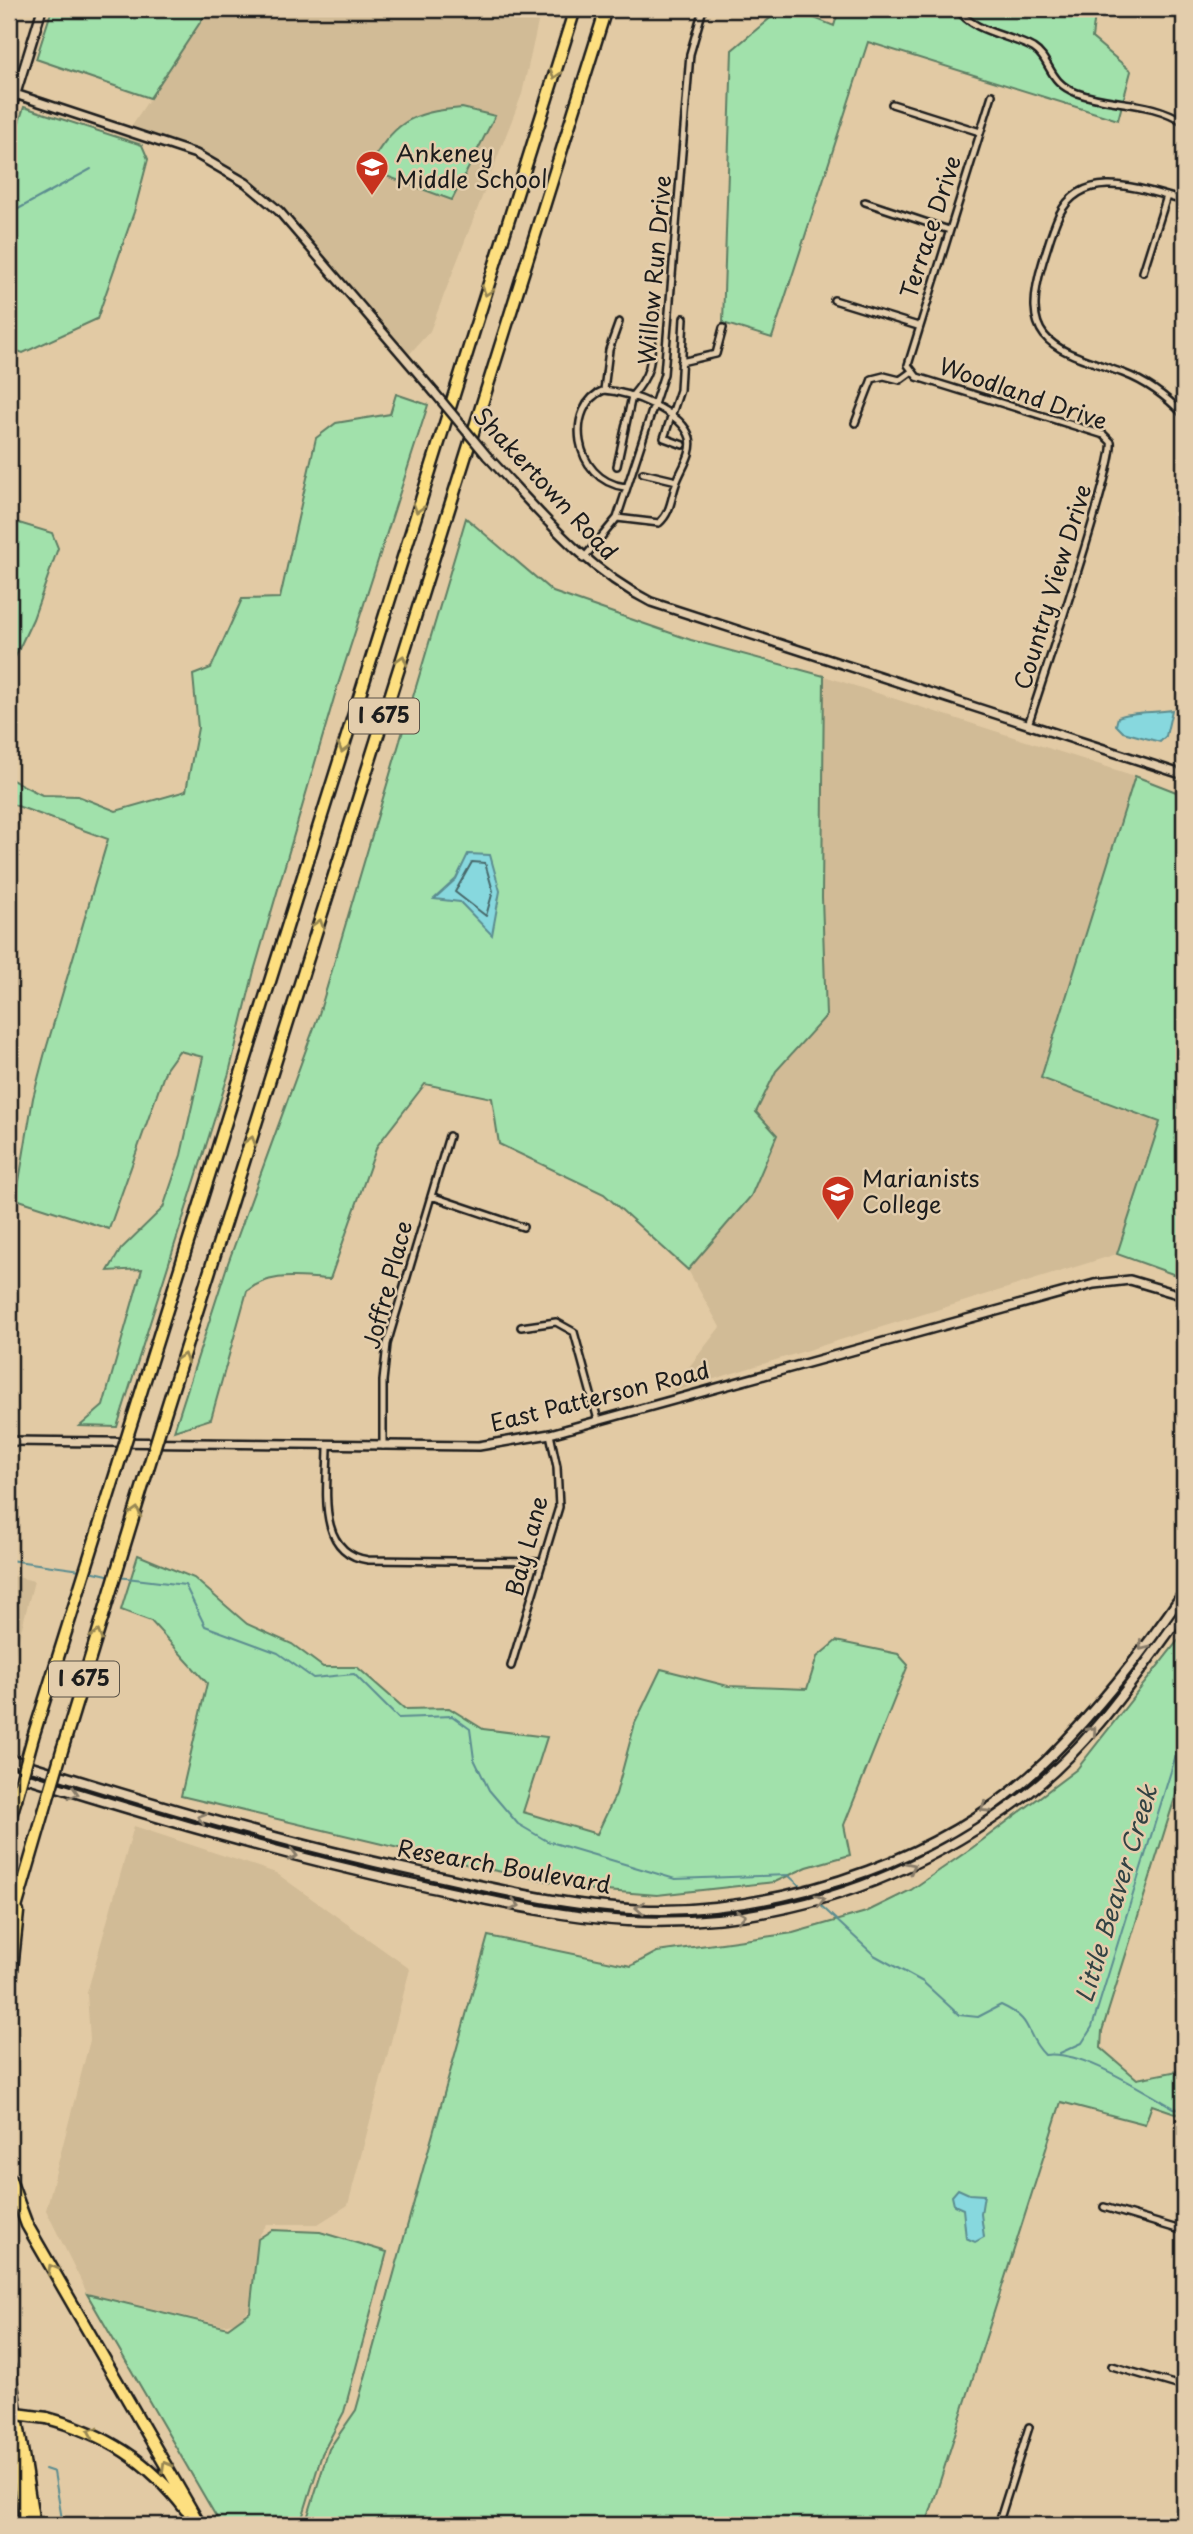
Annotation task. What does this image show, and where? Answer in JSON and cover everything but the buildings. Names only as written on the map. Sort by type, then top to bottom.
[{"type":"highway","name":"I 675","points":[[9,1822],[33,1737],[575,9]]},
{"type":"highway","name":"I 675","points":[[9,1931],[20,1884],[162,1423],[606,9]]},
{"type":"highway","points":[[9,1998],[20,1884]]},
{"type":"highway","points":[[9,2177],[27,2225],[197,2525]]},
{"type":"highway","points":[[9,2366],[34,2525]]},
{"type":"highway","points":[[25,2525],[9,2411],[88,2430],[137,2458],[164,2482],[197,2525]]},
{"type":"main road","name":"Research Boulevard","points":[[9,1759],[273,1838],[487,1887],[593,1906],[662,1910],[726,1905],[781,1896],[872,1870],[948,1832],[1003,1797],[1045,1762],[1101,1701],[1184,1592]]},
{"type":"main road","name":"Research Boulevard","points":[[9,1772],[144,1814],[322,1863],[566,1915],[677,1922],[792,1908],[898,1873],[956,1843],[1028,1793],[1079,1746],[1106,1715],[1184,1611]]},
{"type":"street","points":[[9,116],[12,93],[42,9]]},
{"type":"street","name":"Willow Run Drive","points":[[583,559],[617,518],[654,405],[668,348],[690,54],[703,9]]},
{"type":"street","points":[[958,9],[970,22],[1037,52],[1049,72],[1065,88],[1089,96],[1161,109],[1184,122]]},
{"type":"street","name":"Shakertown Road","points":[[12,93],[196,154],[246,183],[278,211],[487,456],[583,559],[619,586],[658,605],[1184,775]]},
{"type":"street","name":"Terrace Drive","points":[[910,371],[908,360],[918,326],[992,95]]},
{"type":"street","points":[[892,104],[980,131]]},
{"type":"street","points":[[1184,201],[1122,184],[1088,188],[1075,196],[1062,209],[1056,220],[1035,286],[1034,300],[1038,323],[1058,350],[1143,382],[1184,414]]},
{"type":"street","points":[[1143,272],[1167,196]]},
{"type":"street","points":[[864,202],[949,230]]},
{"type":"street","points":[[834,300],[918,326]]},
{"type":"street","points":[[617,466],[632,396],[648,378],[653,357],[651,337],[655,310]]},
{"type":"street","points":[[683,445],[664,438],[680,390],[684,318]]},
{"type":"street","points":[[604,390],[609,350],[619,322]]},
{"type":"street","points":[[681,362],[716,354],[723,328]]},
{"type":"street","points":[[855,423],[872,379],[884,376],[900,380],[910,371]]},
{"type":"street","name":"Woodland Drive","points":[[910,371],[1104,435],[1112,447],[1110,459]]},
{"type":"street","points":[[617,518],[659,523],[666,517],[689,454],[690,438],[671,415],[654,405],[632,396],[604,390],[595,394],[586,409],[579,433],[580,451],[589,467],[605,481],[625,487]]},
{"type":"street","name":"Country View Drive","points":[[1028,725],[1110,459]]},
{"type":"street","points":[[643,473],[677,481]]},
{"type":"street","name":"Joffre Place","points":[[383,1446],[383,1381],[387,1344],[449,1136]]},
{"type":"street","points":[[431,1196],[523,1227]]},
{"type":"street","name":"East Patterson Road","points":[[9,1441],[479,1446],[550,1434],[1094,1284],[1130,1280],[1184,1296]]},
{"type":"street","points":[[521,1327],[556,1322],[574,1332],[598,1420]]},
{"type":"street","name":"Bay Lane","points":[[511,1666],[543,1562],[559,1498],[550,1434]]},
{"type":"street","points":[[328,1446],[330,1531],[339,1546],[352,1556],[379,1560],[543,1562]]},
{"type":"street","points":[[1104,2207],[1184,2231]]},
{"type":"street","points":[[1112,2366],[1184,2387]]},
{"type":"street","points":[[999,2525],[1029,2427]]},
{"type":"shaded area","name":"Ankeney Middle School","points":[[209,9],[541,9],[522,94],[430,331],[405,359],[279,211],[223,168],[128,131]]},
{"type":"shaded area","points":[[824,676],[1135,776],[1041,1078],[1160,1122],[1117,1254],[669,1393],[720,1327],[688,1270],[751,1196],[756,1112],[776,1071],[826,1016],[822,897]]},
{"type":"shaded area","points":[[9,1575],[34,1581],[9,1677]]},
{"type":"shaded area","points":[[134,1826],[276,1873],[410,1969],[348,2205],[318,2224],[267,2224],[257,2239],[250,2308],[238,2322],[223,2325],[87,2293],[46,2210],[90,2040],[87,1993]]},
{"type":"green space","points":[[52,9],[209,9],[150,98],[36,59]]},
{"type":"green space","points":[[781,9],[792,9],[834,26],[839,9],[1080,9],[1095,14],[1092,38],[1131,71],[1118,120],[868,42],[772,338],[723,323],[732,50]]},
{"type":"green space","points":[[24,107],[142,145],[148,159],[134,212],[97,319],[23,353],[9,348],[9,152]]},
{"type":"green space","points":[[462,108],[495,116],[452,200],[367,169],[386,141],[405,123],[429,113]]},
{"type":"green space","points":[[396,394],[428,405],[336,691],[254,971],[229,1073],[117,1427],[80,1426],[103,1406],[142,1269],[108,1271],[121,1249],[163,1208],[181,1155],[203,1057],[179,1051],[166,1069],[109,1229],[16,1199],[33,1098],[108,839],[9,803],[9,776],[42,795],[78,796],[116,811],[186,791],[198,728],[193,675],[211,668],[242,599],[280,598],[316,438],[336,423],[390,414]]},
{"type":"green space","points":[[466,518],[553,592],[691,640],[824,676],[822,897],[826,1016],[776,1071],[756,1112],[777,1135],[751,1196],[688,1270],[604,1194],[499,1144],[492,1098],[425,1084],[377,1146],[330,1279],[276,1278],[247,1291],[211,1419],[174,1431],[228,1263],[319,1014]]},
{"type":"green space","points":[[9,520],[52,533],[58,548],[33,619],[9,670]]},
{"type":"green space","points":[[1135,776],[1184,795],[1184,1278],[1117,1254],[1160,1122],[1041,1078]]},
{"type":"green space","points":[[138,1555],[194,1578],[247,1624],[292,1644],[323,1667],[357,1667],[405,1709],[449,1708],[483,1729],[547,1737],[523,1812],[597,1834],[616,1794],[635,1723],[661,1669],[728,1686],[807,1689],[817,1657],[836,1641],[898,1654],[908,1665],[844,1825],[850,1855],[807,1867],[775,1882],[657,1895],[593,1890],[482,1868],[181,1796],[207,1683],[151,1621],[121,1610]]},
{"type":"green space","points":[[1184,1633],[1184,1769],[1102,2031],[1101,2048],[1137,2079],[1183,2070],[1184,2116],[1152,2105],[1145,2124],[1061,2102],[926,2525],[305,2525],[329,2449],[356,2410],[488,1936],[631,1966],[657,1952],[793,1933],[866,1912],[911,1890],[1077,1769]]},
{"type":"green space","points":[[272,2230],[320,2232],[387,2252],[344,2412],[322,2454],[300,2525],[221,2525],[87,2294],[228,2328],[250,2312],[258,2239]]},
{"type":"water","points":[[1172,710],[1166,736],[1160,742],[1123,732],[1116,725],[1118,717],[1124,715]]},
{"type":"water","points":[[468,854],[490,855],[500,891],[492,935],[460,902],[434,899],[456,879]]},
{"type":"water","points":[[958,2189],[969,2194],[984,2195],[981,2214],[984,2237],[975,2242],[966,2238],[963,2209],[954,2205],[952,2196]]},
{"type":"waterway","points":[[9,214],[91,169]]},
{"type":"waterway","points":[[9,1560],[81,1570]]},
{"type":"waterway","points":[[90,1571],[112,1576]]},
{"type":"waterway","points":[[118,1577],[185,1585],[205,1626],[278,1653],[313,1678],[354,1674],[398,1718],[452,1716],[470,1729],[474,1759],[489,1790],[518,1824],[547,1841],[675,1879],[788,1875],[800,1886]]},
{"type":"waterway","name":"Little Beaver Creek","points":[[1060,2053],[1082,2043],[1092,2027],[1184,1729]]},
{"type":"waterway","points":[[817,1902],[874,1955],[923,1982],[959,2015],[978,2017],[1001,2005],[1020,2016],[1045,2055],[1060,2055],[1094,2065],[1184,2111]]},
{"type":"waterway","points":[[45,2469],[54,2472],[63,2525]]},
{"type":"place","name":"Ankeney Middle School","points":[[372,197]]},
{"type":"place","name":"Marianists College","points":[[838,1222]]}]
